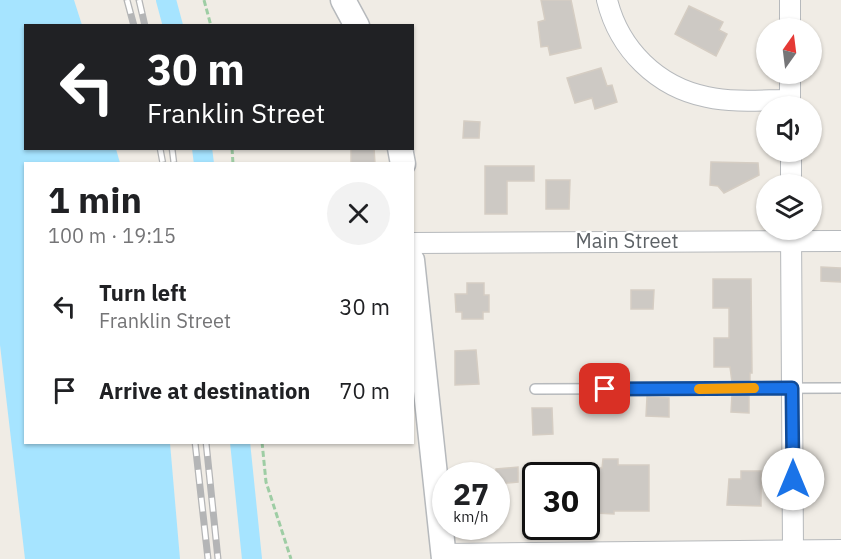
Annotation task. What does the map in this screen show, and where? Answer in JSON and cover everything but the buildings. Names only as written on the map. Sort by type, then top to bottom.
[{"type":"street","points":[[344,0],[356,24]]},
{"type":"street","points":[[607,0],[619,33],[631,51],[660,78],[684,91],[706,97],[756,101]]},
{"type":"street","points":[[790,0],[790,18]]},
{"type":"street","name":"Main Street","points":[[414,243],[756,236]]},
{"type":"street","name":"Main Street","points":[[822,238],[841,240]]},
{"type":"street","points":[[791,240],[793,550]]},
{"type":"street","points":[[414,278],[444,556],[841,550]]},
{"type":"lane","points":[[535,389],[841,388]]},
{"type":"path","points":[[204,0],[210,24]]},
{"type":"path","points":[[262,444],[267,482],[291,559]]},
{"type":"water","points":[[0,0],[74,0],[82,24],[24,24],[24,150],[116,150],[120,162],[24,162],[24,444],[170,444],[180,559],[25,559],[0,345]]},
{"type":"waterway","points":[[166,0],[172,24]]},
{"type":"waterway","points":[[202,150],[204,162]]},
{"type":"waterway","points":[[240,444],[252,559]]},
{"type":"railway","points":[[127,0],[133,24]]},
{"type":"railway","points":[[139,0],[145,24]]},
{"type":"railway","points":[[160,150],[163,162]]},
{"type":"railway","points":[[172,150],[174,162]]},
{"type":"railway","points":[[195,444],[208,559]]},
{"type":"railway","points":[[206,444],[218,559]]},
{"type":"slow traffic","points":[[699,389],[754,388]]},
{"type":"route","points":[[605,389],[792,388],[793,479]]}]
